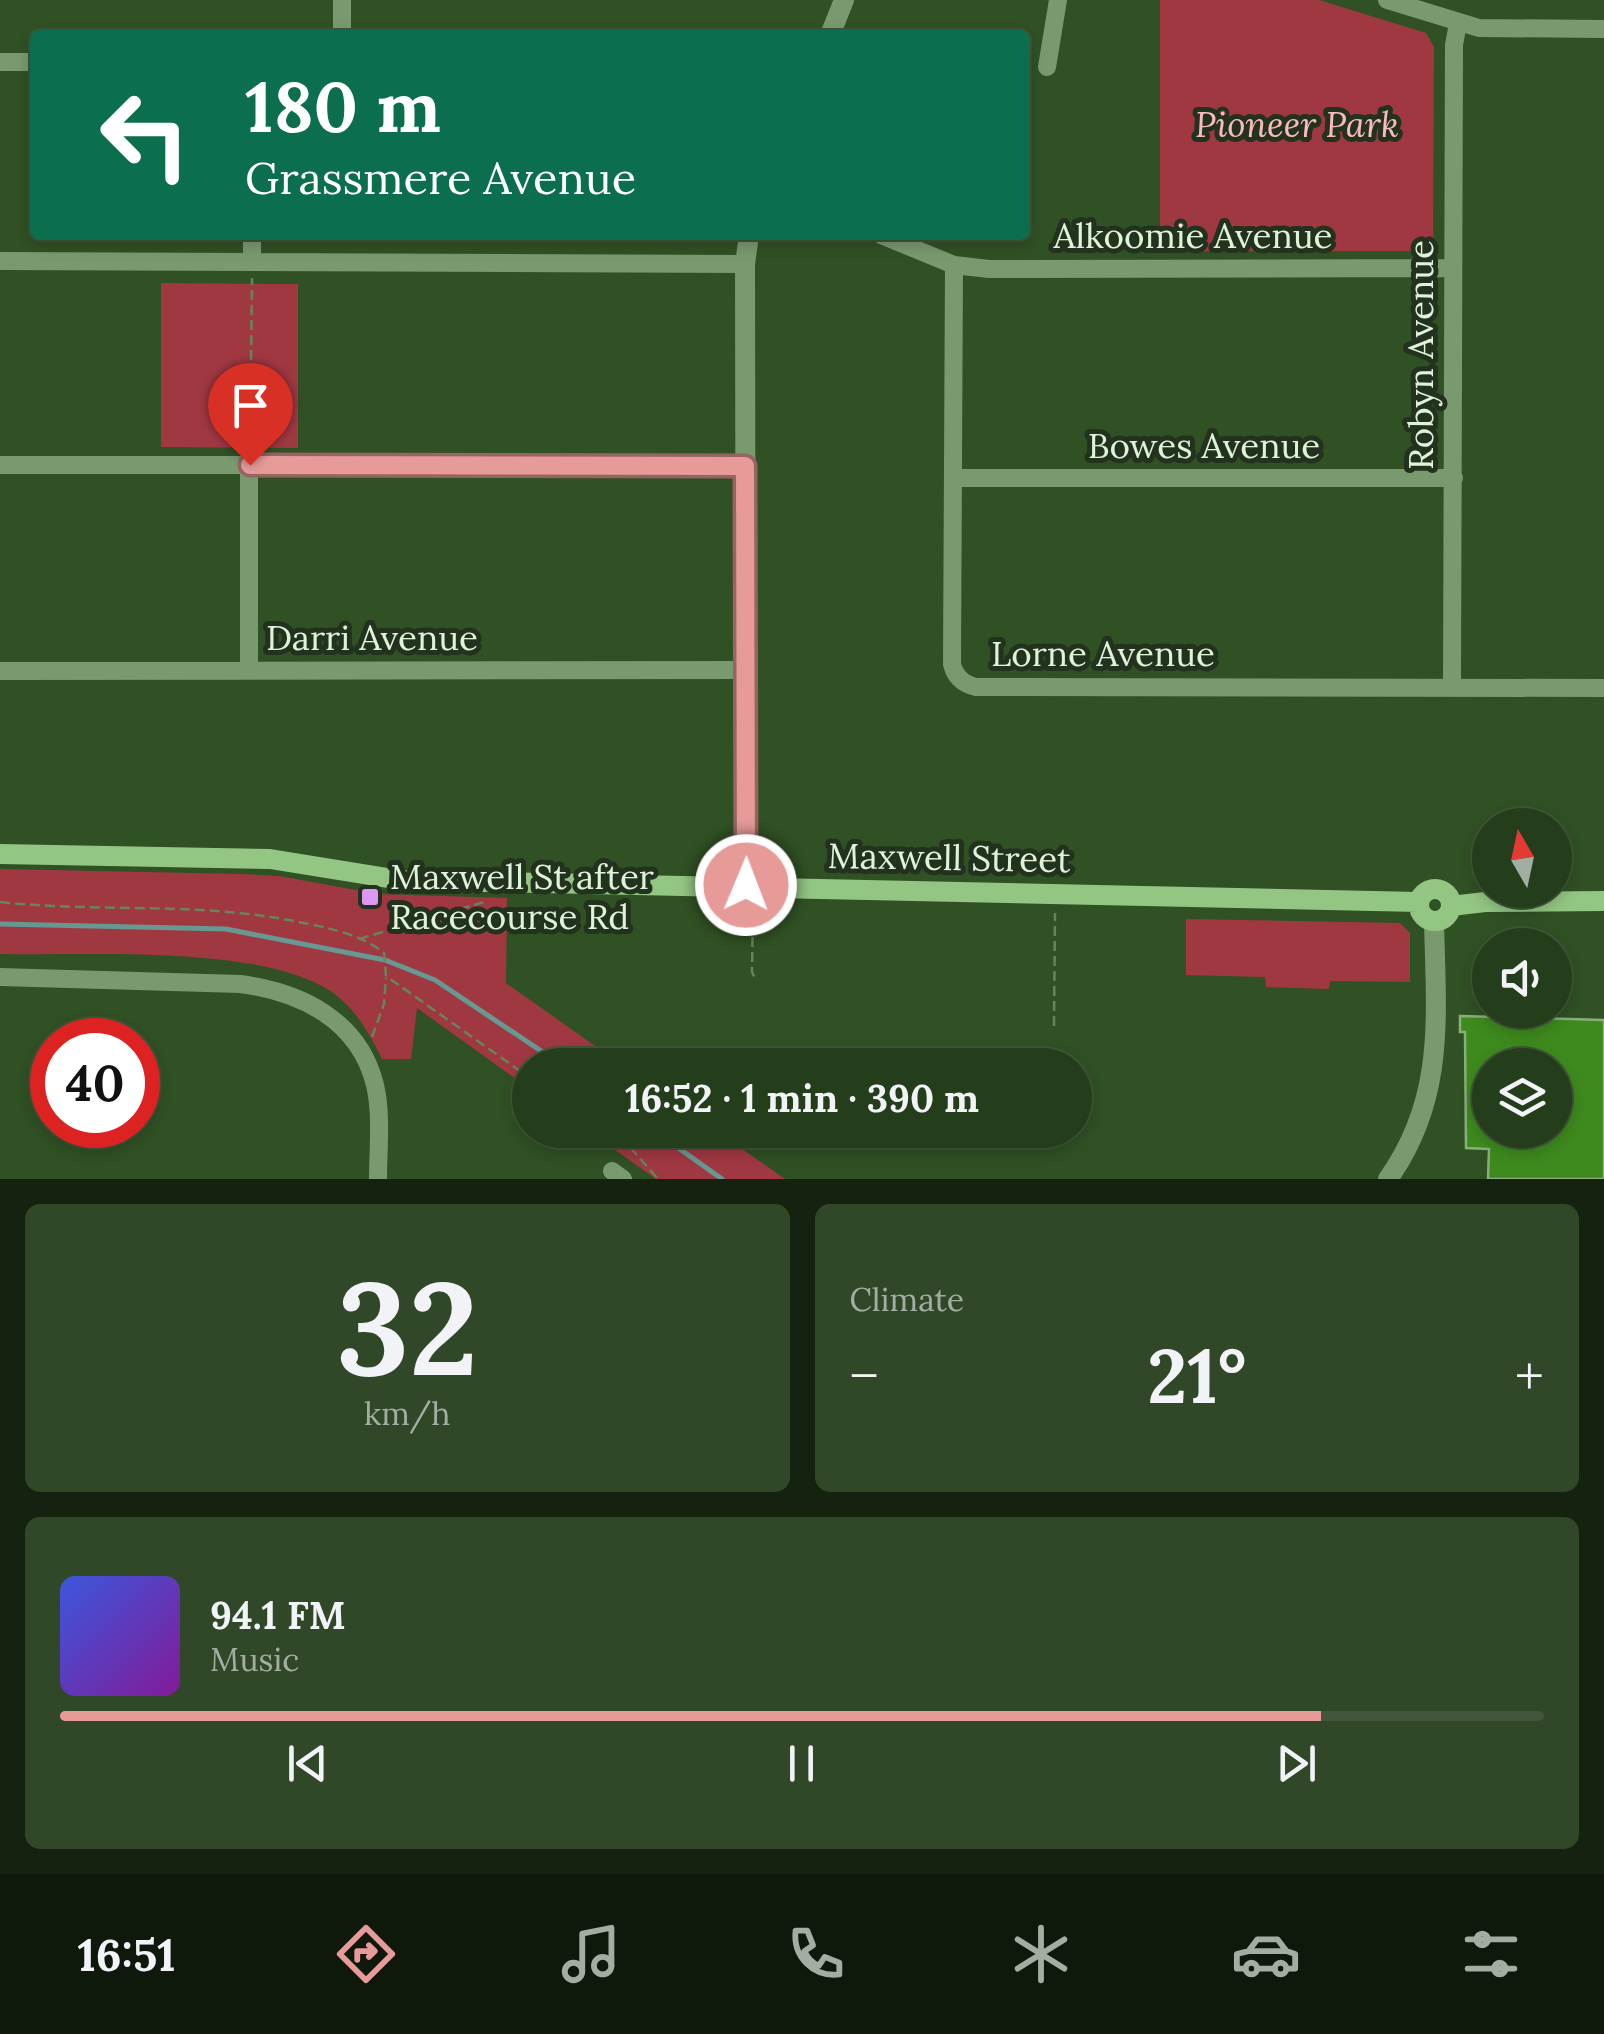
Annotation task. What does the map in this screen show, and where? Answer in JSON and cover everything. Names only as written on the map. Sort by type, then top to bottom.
[{"type":"main road","name":"Maxwell Street","points":[[0,854],[270,859],[382,878],[1419,902]]},
{"type":"main road","points":[[1437,890],[1448,897],[1450,906],[1447,915],[1434,921],[1422,915],[1419,902],[1428,891],[1437,890]]},
{"type":"main road","points":[[1450,906],[1485,902],[1604,902]]},
{"type":"street","points":[[342,0],[342,30]]},
{"type":"street","points":[[832,30],[844,0]]},
{"type":"street","points":[[1047,68],[1058,0]]},
{"type":"street","points":[[1386,0],[1478,28],[1604,29]]},
{"type":"street","name":"Robyn Avenue","points":[[1452,687],[1454,45],[1458,23]]},
{"type":"street","points":[[0,62],[30,62]]},
{"type":"street","points":[[252,240],[252,262]]},
{"type":"street","points":[[746,885],[745,264],[748,240]]},
{"type":"street","name":"Alkoomie Avenue","points":[[893,240],[954,266],[989,270],[1452,268]]},
{"type":"street","points":[[0,262],[745,264]]},
{"type":"street","name":"Lorne Avenue","points":[[954,266],[952,664],[956,676],[970,686],[1604,688]]},
{"type":"street","points":[[0,465],[745,466]]},
{"type":"street","points":[[249,670],[250,465]]},
{"type":"street","name":"Bowes Avenue","points":[[955,478],[1454,478]]},
{"type":"street","name":"Darri Avenue","points":[[0,671],[744,670]]},
{"type":"street","points":[[1388,1179],[1415,1136],[1431,1086],[1434,921]]},
{"type":"street","points":[[0,978],[222,982],[273,989],[318,1007],[360,1051],[376,1095],[378,1179]]},
{"type":"path","points":[[250,465],[252,262]]},
{"type":"path","points":[[359,939],[484,902],[484,880]]},
{"type":"path","points":[[0,902],[55,908],[242,910],[359,939],[384,954],[386,976],[378,1024],[360,1051]]},
{"type":"path","points":[[753,908],[755,978]]},
{"type":"path","points":[[1054,1026],[1055,913]]},
{"type":"path","points":[[386,976],[512,1065]]},
{"type":"path","points":[[630,1148],[658,1179]]},
{"type":"green space","name":"Pioneer Park","points":[[1160,0],[1319,0],[1426,33],[1434,47],[1433,241],[1422,251],[1160,251]]},
{"type":"green space","points":[[161,283],[298,284],[298,448],[161,447]]},
{"type":"green space","points":[[0,869],[279,876],[378,894],[507,898],[506,983],[598,1048],[512,1048],[512,1076],[417,1008],[411,1059],[382,1059],[361,1022],[332,992],[301,977],[262,966],[172,956],[0,954]]},
{"type":"green space","points":[[1186,919],[1400,923],[1410,933],[1410,982],[1330,981],[1329,989],[1266,987],[1265,977],[1186,975]]},
{"type":"green space","points":[[612,1148],[741,1148],[785,1179],[656,1179]]},
{"type":"building","points":[[1460,1016],[1472,1016],[1472,1028],[1572,1028],[1572,1019],[1604,1020],[1604,1179],[1488,1179],[1489,1149],[1466,1148],[1465,1032],[1460,1032]]},
{"type":"waterway","points":[[0,924],[226,929],[385,960],[435,980],[537,1048]]},
{"type":"waterway","points":[[678,1148],[722,1179]]},
{"type":"place","name":"Maxwell St after Racecourse Rd","points":[[370,897]]},
{"type":"route","points":[[250,465],[745,466],[746,885]]}]
